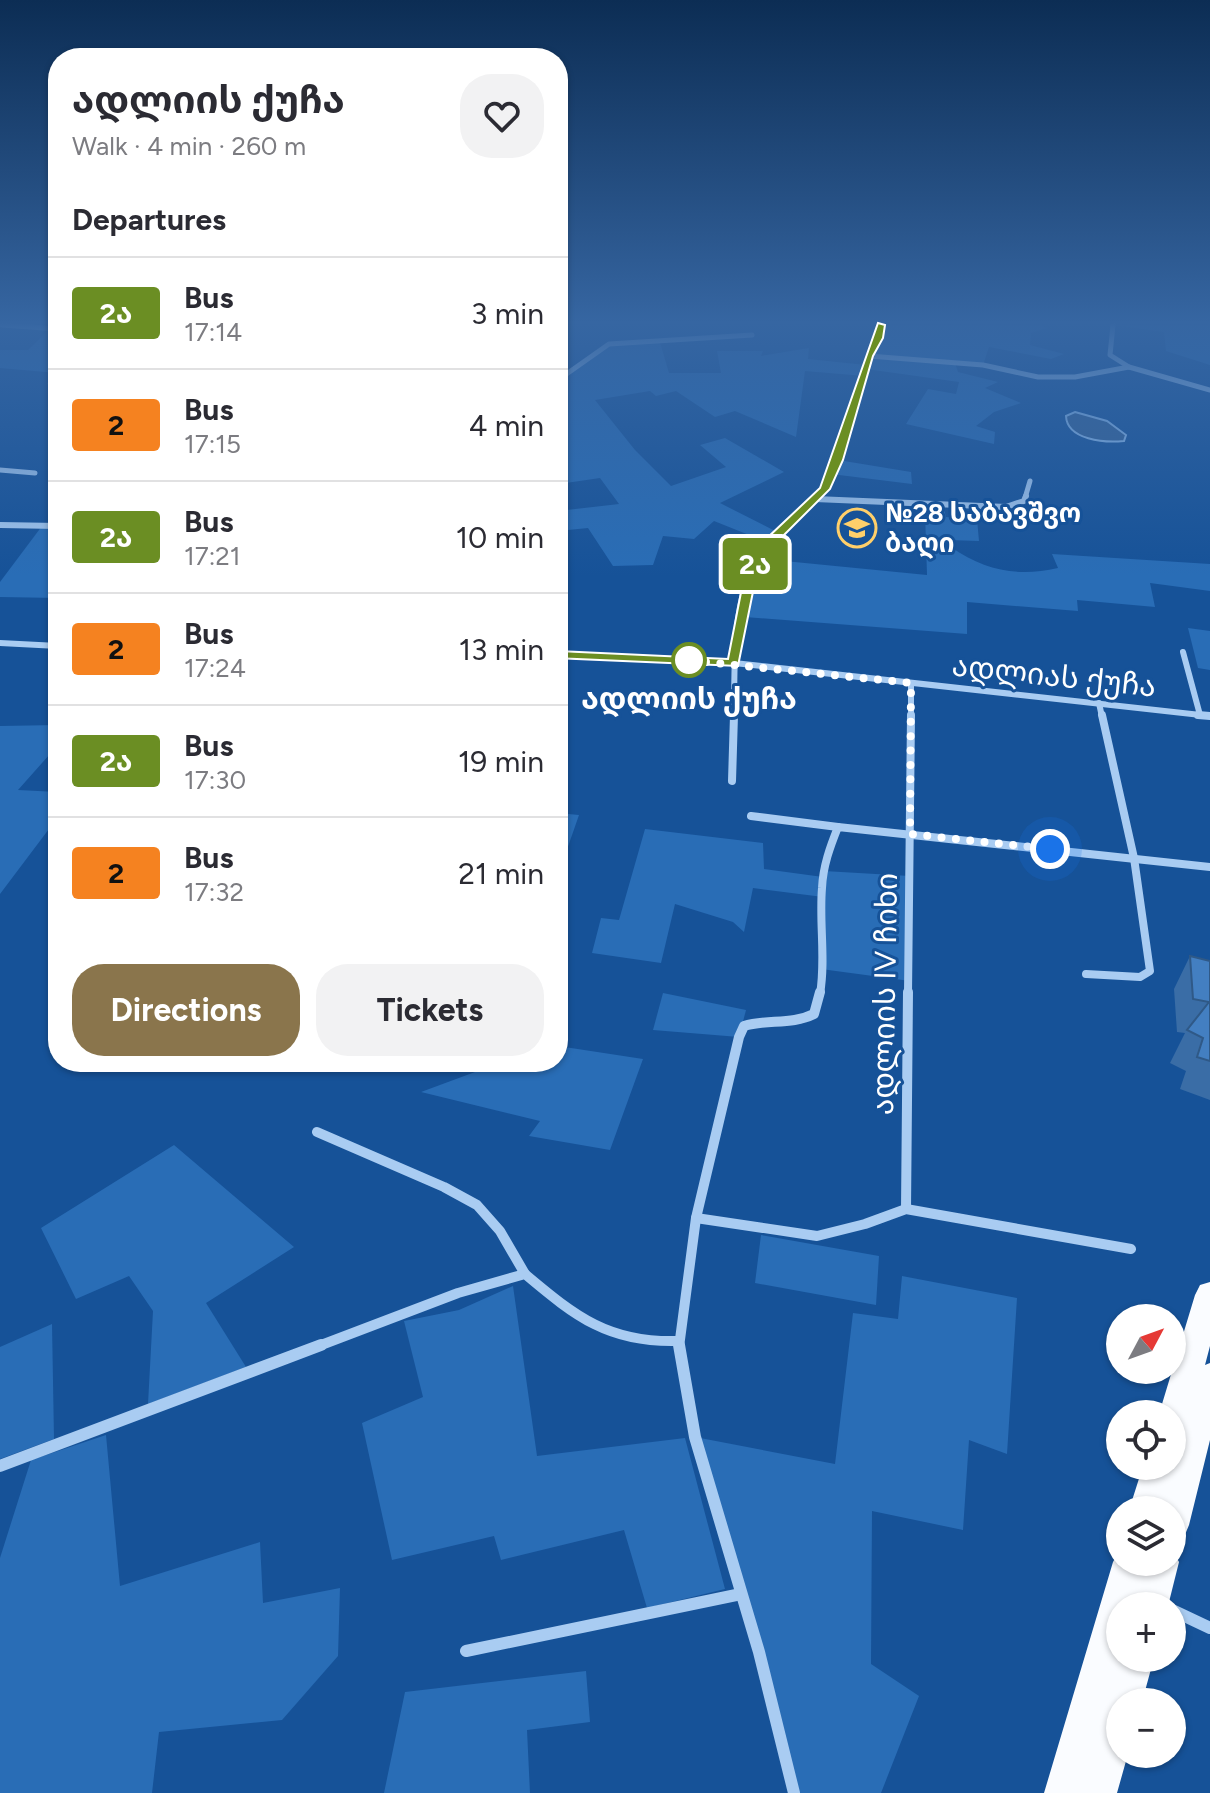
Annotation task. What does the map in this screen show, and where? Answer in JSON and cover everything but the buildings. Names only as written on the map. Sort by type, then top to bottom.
[{"type":"highway","points":[[1179,1400],[1210,1295]]},
{"type":"highway","points":[[1179,1496],[1210,1378]]},
{"type":"highway","points":[[1063,1793],[1126,1576]]},
{"type":"highway","points":[[1098,1793],[1106,1765]]},
{"type":"street","points":[[732,781],[736,727],[734,663],[751,572],[769,543],[825,489],[838,460],[853,409]]},
{"type":"street","points":[[0,470],[35,473]]},
{"type":"street","points":[[815,499],[1006,507],[1024,501],[1030,481]]},
{"type":"street","points":[[0,525],[48,526]]},
{"type":"street","points":[[0,643],[48,645]]},
{"type":"street","points":[[1183,652],[1200,715]]},
{"type":"street","name":"ადლიას ქუჩა","points":[[568,655],[734,663],[1210,716]]},
{"type":"street","name":"ადლიის IV ჩიხი","points":[[906,1209],[911,683]]},
{"type":"street","points":[[1086,974],[1140,977],[1150,971],[1134,858],[1099,703]]},
{"type":"street","points":[[751,816],[1210,867]]},
{"type":"street","points":[[794,1793],[695,1437],[678,1341],[696,1218],[744,1026],[764,1020],[793,1023],[805,1020],[814,1014],[819,1002],[824,871],[838,827]]},
{"type":"street","points":[[317,1132],[444,1187],[477,1205],[500,1231],[525,1274],[557,1303],[600,1326],[640,1341],[678,1341]]},
{"type":"street","points":[[696,1218],[817,1236],[865,1224],[906,1209],[1131,1249]]},
{"type":"street","points":[[0,1466],[458,1293],[525,1274]]},
{"type":"street","points":[[466,1651],[741,1594]]},
{"type":"street","points":[[1186,1617],[1210,1628]]},
{"type":"shaded area","points":[[568,409],[602,409],[635,450],[671,486],[726,467],[700,445],[725,438],[784,472],[720,503],[779,533],[769,543],[714,521],[694,539],[663,536],[653,565],[613,566],[588,528],[568,530],[568,510],[619,504],[600,478],[568,483]]},
{"type":"shaded area","points":[[703,409],[800,409],[796,437],[735,411],[715,417]]},
{"type":"shaded area","points":[[916,409],[1004,409],[994,412],[976,426],[995,432],[994,444],[906,424]]},
{"type":"shaded area","points":[[1075,412],[1107,421],[1126,435],[1124,441],[1098,440],[1080,435],[1068,424],[1066,416]]},
{"type":"shaded area","points":[[838,460],[911,472],[912,484],[831,474]]},
{"type":"shaded area","points":[[929,504],[943,505],[946,517],[977,519],[979,541],[949,540],[951,547],[989,567],[1016,572],[1058,568],[1052,554],[1210,564],[1210,591],[1150,583],[1155,607],[1077,600],[1078,611],[967,602],[967,634],[745,617],[754,581],[764,559],[927,575],[925,511]]},
{"type":"shaded area","points":[[42,526],[48,526],[48,598],[0,597],[0,582]]},
{"type":"shaded area","points":[[1188,628],[1210,631],[1210,670],[1198,668]]},
{"type":"shaded area","points":[[48,725],[48,756],[18,790],[48,792],[48,830],[0,894],[0,726]]},
{"type":"shaded area","points":[[568,814],[579,815],[568,847]]},
{"type":"shaded area","points":[[645,829],[763,843],[764,869],[823,877],[824,871],[910,876],[910,981],[821,969],[823,897],[753,888],[744,932],[733,922],[675,904],[661,963],[592,953],[601,918],[619,920]]},
{"type":"shaded area","points":[[663,993],[746,1010],[739,1037],[653,1030]]},
{"type":"shaded area","points":[[568,1048],[643,1059],[610,1150],[529,1136],[540,1121],[421,1092],[475,1072],[568,1072]]},
{"type":"shaded area","points":[[174,1145],[294,1247],[206,1303],[246,1367],[148,1404],[153,1311],[129,1276],[76,1299],[41,1228]]},
{"type":"shaded area","points":[[761,1235],[879,1256],[876,1305],[755,1283]]},
{"type":"shaded area","points":[[902,1276],[1017,1298],[1007,1454],[969,1440],[963,1530],[872,1511],[871,1664],[919,1696],[881,1793],[794,1793],[695,1437],[835,1464],[853,1313],[898,1319]]},
{"type":"shaded area","points":[[513,1286],[537,1456],[685,1438],[725,1589],[647,1608],[624,1530],[501,1560],[494,1536],[392,1560],[362,1423],[423,1397],[404,1321],[459,1310]]},
{"type":"shaded area","points":[[52,1324],[54,1439],[0,1459],[0,1347]]},
{"type":"shaded area","points":[[106,1435],[120,1586],[260,1542],[263,1603],[340,1588],[338,1656],[282,1720],[159,1732],[152,1793],[0,1793],[0,1558],[31,1460]]},
{"type":"shaded area","points":[[586,1671],[590,1722],[527,1730],[530,1793],[384,1793],[405,1692]]},
{"type":"bus line","name":"2ა","points":[[568,655],[734,663],[751,572],[769,543],[825,489],[838,460],[853,409]]},
{"type":"place","name":"№28 საბავშვო ბაღი","points":[[857,528]]},
{"type":"place","name":"ადლიის ქუჩა","points":[[689,660]]},
{"type":"route","points":[[689,660],[676,659],[911,683],[910,834],[1050,849]]}]
